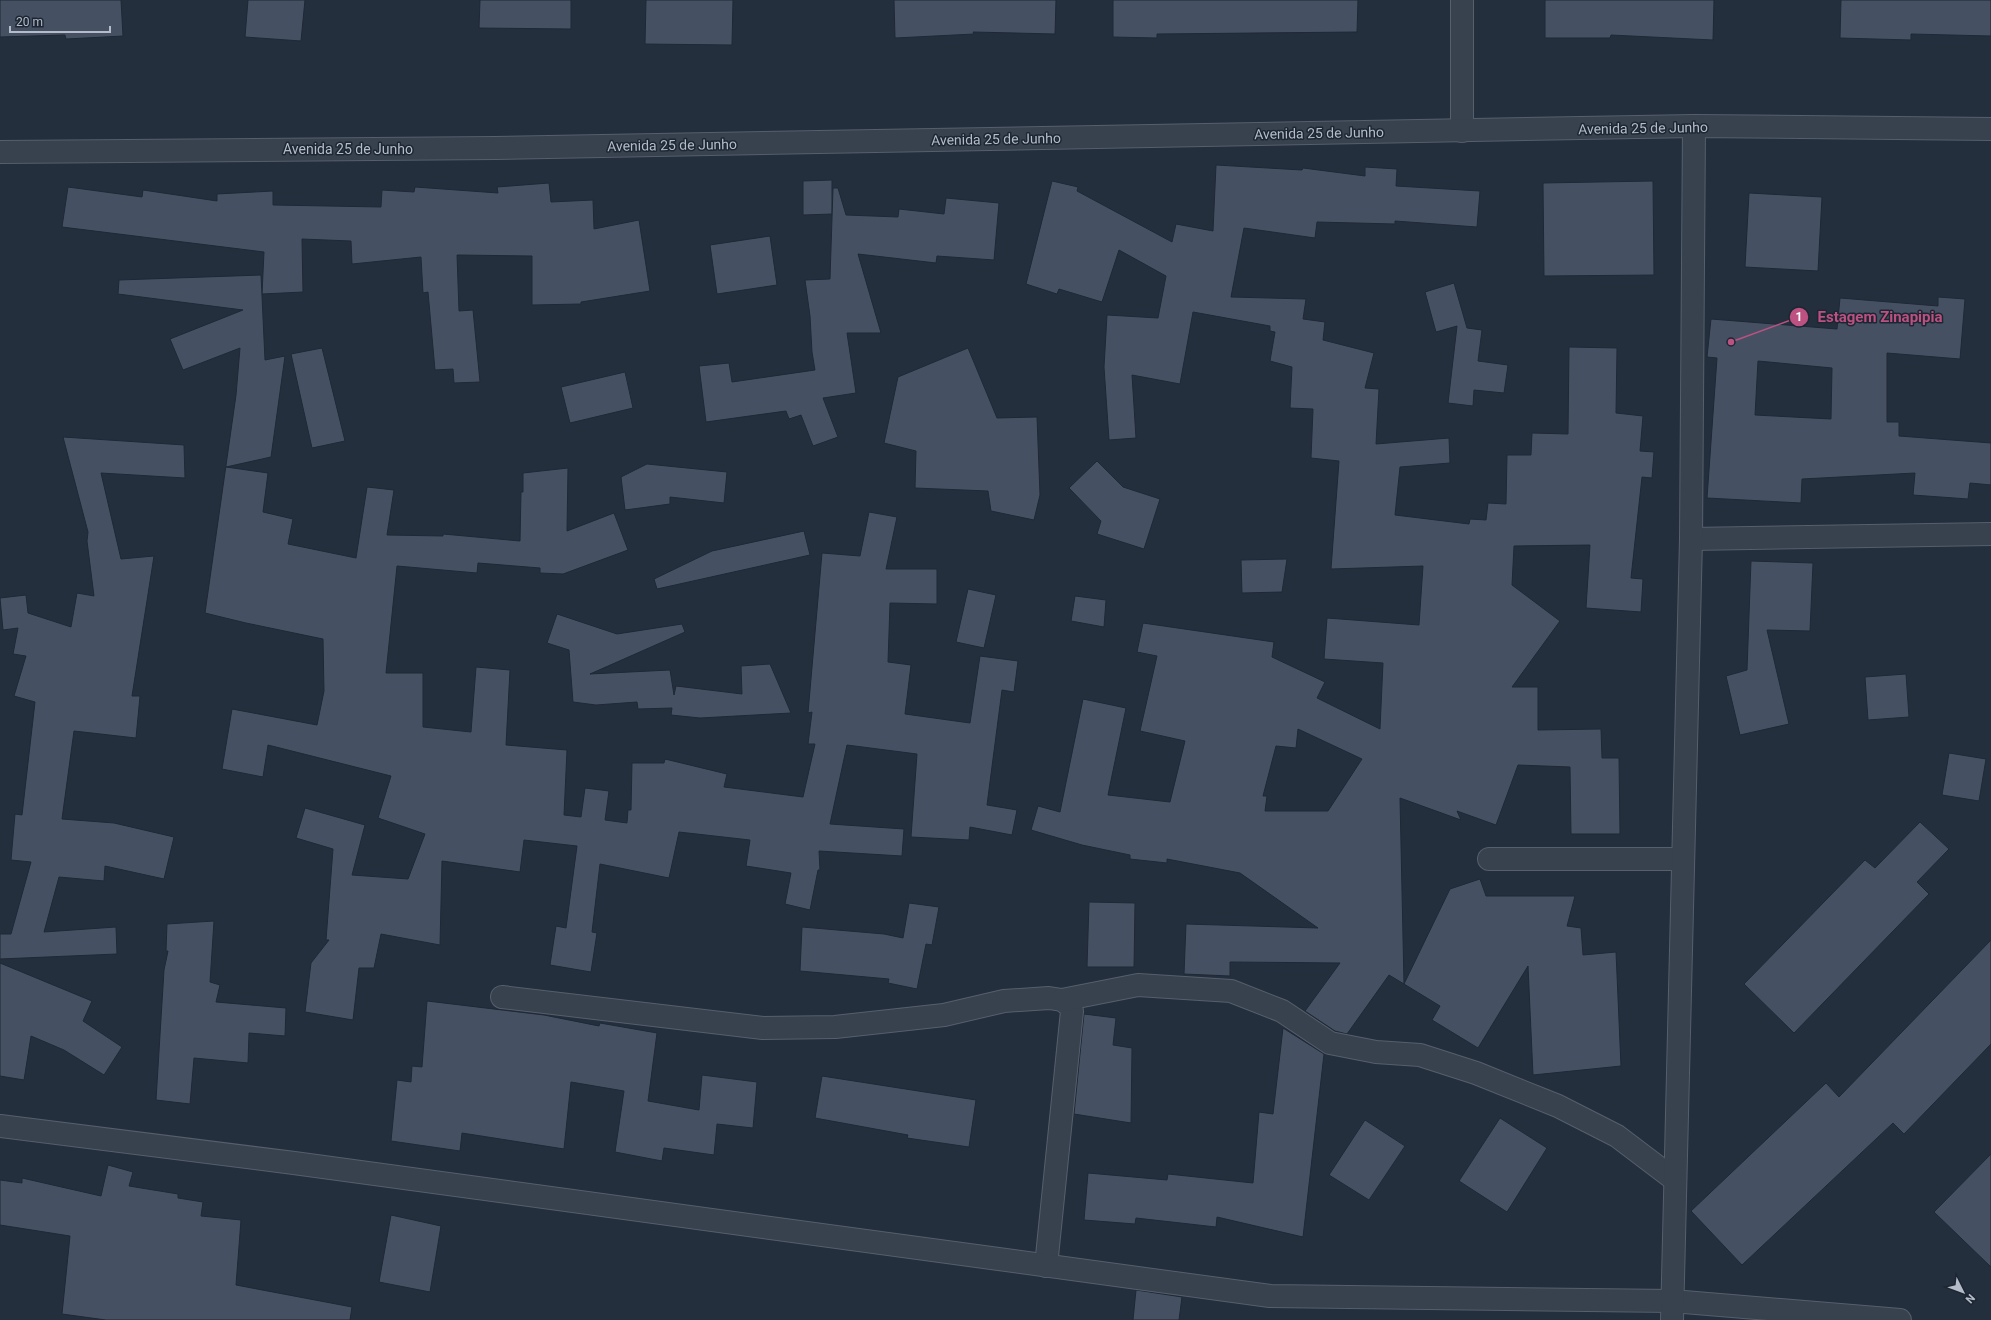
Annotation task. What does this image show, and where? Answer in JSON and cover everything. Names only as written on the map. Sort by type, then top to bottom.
[{"type":"street","points":[[1462,0],[1462,131]]},
{"type":"street","points":[[1672,1310],[1691,539],[1694,126]]},
{"type":"street","name":"Avenida 25 de Junho","points":[[0,152],[503,148],[1694,126],[1991,129]]},
{"type":"street","points":[[1691,539],[1991,534]]},
{"type":"street","points":[[1489,859],[1683,859]]},
{"type":"street","points":[[502,997],[764,1028],[835,1027],[944,1015],[1004,1001],[1049,998],[1062,1000],[1138,985],[1231,990],[1282,1011],[1330,1043],[1376,1052],[1420,1055],[1476,1074],[1558,1106],[1617,1136],[1675,1180]]},
{"type":"street","points":[[1046,1266],[1072,1011],[1069,1005],[1062,1000]]},
{"type":"street","points":[[0,1126],[294,1163],[1270,1296],[1672,1310],[1900,1320]]},
{"type":"building","points":[[0,0],[121,0],[123,36],[66,39],[65,35],[0,37]]},
{"type":"building","points":[[248,0],[305,0],[301,41],[245,37]]},
{"type":"building","points":[[480,0],[571,0],[571,29],[479,28]]},
{"type":"building","points":[[646,0],[733,0],[732,45],[645,44]]},
{"type":"building","points":[[894,0],[1056,0],[1055,34],[973,32],[974,34],[895,38]]},
{"type":"building","points":[[1113,0],[1358,0],[1357,32],[1157,34],[1157,38],[1113,37]]},
{"type":"building","points":[[1545,0],[1714,0],[1713,40],[1611,35],[1610,38],[1545,38]]},
{"type":"building","points":[[1841,0],[1991,0],[1991,36],[1911,34],[1911,40],[1840,38]]},
{"type":"building","points":[[1216,165],[1302,170],[1303,168],[1365,176],[1365,167],[1397,169],[1396,186],[1480,191],[1477,227],[1395,221],[1395,224],[1317,222],[1315,238],[1244,228],[1231,297],[1306,299],[1303,319],[1325,322],[1323,340],[1374,353],[1365,388],[1379,389],[1376,444],[1449,438],[1450,463],[1400,467],[1395,515],[1469,524],[1470,519],[1486,520],[1488,503],[1506,504],[1507,455],[1531,455],[1532,433],[1568,434],[1569,347],[1617,348],[1616,413],[1643,416],[1640,451],[1654,452],[1652,478],[1642,477],[1631,578],[1643,579],[1641,612],[1586,608],[1590,545],[1514,546],[1512,585],[1560,621],[1512,687],[1538,687],[1538,730],[1601,729],[1602,758],[1619,758],[1620,834],[1571,834],[1570,767],[1518,765],[1496,825],[1457,811],[1461,820],[1400,798],[1404,984],[1389,975],[1347,1034],[1335,1031],[1305,1011],[1340,963],[1230,962],[1230,976],[1184,974],[1186,924],[1318,928],[1240,873],[1167,859],[1167,863],[1130,859],[1130,855],[1082,845],[1031,830],[1038,806],[1060,812],[1083,699],[1126,708],[1108,795],[1170,802],[1185,741],[1140,731],[1157,656],[1137,652],[1143,623],[1274,642],[1272,657],[1325,682],[1317,698],[1380,729],[1383,663],[1324,659],[1327,618],[1419,625],[1423,566],[1331,569],[1339,461],[1311,458],[1313,409],[1290,408],[1292,367],[1270,361],[1275,332],[1270,331],[1270,326],[1193,312],[1180,384],[1132,375],[1136,438],[1109,440],[1104,367],[1107,315],[1158,318],[1166,276],[1119,250],[1102,302],[1059,289],[1057,294],[1026,284],[1052,181],[1078,187],[1077,191],[1172,242],[1176,224],[1213,231]],"holes":[[[1298,729],[1362,759],[1328,811],[1265,811],[1267,796],[1263,796],[1276,746],[1296,748]]]},
{"type":"building","points":[[832,180],[832,214],[803,215],[803,181]]},
{"type":"building","points":[[1653,181],[1654,275],[1544,276],[1543,183]]},
{"type":"building","points":[[549,183],[551,202],[593,200],[594,229],[639,220],[650,291],[581,302],[581,304],[532,305],[532,256],[457,255],[459,311],[473,310],[480,382],[454,383],[453,369],[435,370],[428,292],[423,293],[421,257],[352,264],[351,241],[302,239],[303,292],[262,294],[264,252],[62,227],[68,187],[142,197],[143,190],[217,201],[217,194],[273,191],[273,205],[381,207],[382,190],[414,192],[415,187],[498,193],[497,187]]},
{"type":"building","points":[[833,188],[838,188],[846,215],[898,217],[899,209],[944,214],[946,198],[999,203],[994,260],[937,256],[936,263],[858,254],[881,333],[847,333],[856,393],[823,398],[838,437],[813,446],[801,415],[789,419],[786,411],[706,422],[699,366],[729,363],[732,382],[815,370],[805,280],[830,279]]},
{"type":"building","points":[[1749,193],[1822,197],[1818,271],[1745,267]]},
{"type":"building","points":[[770,236],[777,285],[717,294],[710,245]]},
{"type":"building","points":[[261,275],[265,360],[285,356],[271,457],[226,467],[268,473],[263,512],[293,519],[288,544],[356,558],[367,487],[394,490],[387,535],[443,536],[443,534],[520,541],[523,473],[568,468],[567,531],[614,513],[628,550],[563,574],[540,573],[540,568],[478,563],[477,573],[397,566],[386,673],[423,673],[423,727],[471,732],[476,667],[510,670],[506,745],[567,750],[564,815],[581,817],[585,788],[609,791],[605,820],[627,823],[628,810],[631,810],[632,763],[664,763],[665,759],[727,774],[724,787],[803,797],[815,744],[808,744],[812,712],[808,713],[822,553],[860,556],[869,512],[897,517],[886,569],[937,569],[937,604],[890,603],[888,662],[911,665],[905,714],[970,723],[980,656],[1018,661],[1014,692],[1002,690],[987,805],[1017,810],[1012,835],[970,827],[969,840],[911,837],[917,754],[847,745],[830,824],[904,829],[902,856],[819,851],[820,870],[818,870],[810,910],[785,904],[791,873],[746,866],[750,840],[679,832],[669,878],[600,864],[592,932],[597,933],[591,972],[550,965],[556,926],[566,928],[577,846],[524,840],[520,872],[442,861],[440,945],[381,934],[374,968],[359,968],[353,1020],[305,1012],[311,963],[329,940],[326,940],[333,849],[296,838],[305,808],[365,825],[352,875],[408,879],[425,834],[378,818],[391,776],[268,745],[263,777],[222,769],[232,709],[317,725],[324,691],[323,639],[205,613],[236,395],[240,348],[183,370],[170,339],[243,310],[118,294],[119,280]]},
{"type":"building","points":[[1454,283],[1467,328],[1482,330],[1478,361],[1508,365],[1504,393],[1474,390],[1473,406],[1448,403],[1457,326],[1436,332],[1425,292]]},
{"type":"building","points":[[1938,297],[1965,299],[1960,359],[1887,353],[1887,422],[1899,422],[1899,436],[1991,443],[1991,485],[1970,483],[1968,499],[1913,495],[1915,473],[1802,479],[1801,503],[1707,498],[1717,358],[1707,357],[1711,319],[1837,329],[1840,298],[1938,306]],"holes":[[[1758,361],[1832,368],[1831,419],[1755,415]]]},
{"type":"building","points":[[322,348],[345,441],[312,448],[291,354]]},
{"type":"building","points":[[968,348],[997,418],[1037,417],[1040,495],[1034,520],[991,511],[988,491],[915,488],[916,451],[884,443],[898,377]]},
{"type":"building","points":[[625,372],[633,408],[570,423],[561,387]]},
{"type":"building","points":[[63,437],[184,445],[185,478],[101,473],[121,559],[154,556],[132,696],[140,696],[136,738],[74,731],[62,819],[114,823],[174,837],[164,879],[105,866],[104,881],[59,877],[44,932],[116,927],[117,954],[0,959],[0,934],[11,934],[31,862],[11,860],[15,814],[22,815],[35,702],[14,696],[26,656],[13,654],[18,628],[3,630],[0,598],[26,595],[28,613],[71,627],[77,593],[94,596],[87,541],[88,532]]},
{"type":"building","points":[[1097,461],[1123,487],[1160,499],[1144,549],[1097,534],[1101,521],[1069,488]]},
{"type":"building","points":[[647,464],[727,472],[724,503],[670,497],[670,504],[625,510],[621,477]]},
{"type":"building","points":[[804,531],[810,555],[657,589],[654,579],[712,551]]},
{"type":"building","points":[[1287,559],[1282,592],[1242,593],[1241,560]]},
{"type":"building","points":[[1751,561],[1813,563],[1810,631],[1767,630],[1789,724],[1740,735],[1726,676],[1747,670]]},
{"type":"building","points":[[968,589],[996,595],[984,648],[956,642]]},
{"type":"building","points":[[1075,596],[1106,600],[1104,627],[1071,621]]},
{"type":"building","points":[[557,614],[617,634],[682,624],[685,632],[590,674],[670,670],[674,695],[676,686],[742,694],[741,666],[770,664],[791,713],[700,718],[671,715],[672,708],[638,709],[637,702],[596,705],[573,702],[569,650],[547,643]]},
{"type":"building","points":[[1906,674],[1909,717],[1868,720],[1865,677]]},
{"type":"building","points":[[1949,753],[1986,759],[1979,801],[1942,795]]},
{"type":"building","points":[[1920,822],[1949,849],[1917,882],[1929,894],[1794,1033],[1744,984],[1865,860],[1875,868]]},
{"type":"building","points":[[1480,879],[1486,896],[1575,896],[1567,926],[1581,928],[1583,955],[1616,952],[1621,1066],[1533,1075],[1528,966],[1478,1048],[1432,1020],[1440,1006],[1404,984],[1450,889]]},
{"type":"building","points":[[1089,902],[1135,903],[1134,967],[1087,967]]},
{"type":"building","points":[[909,903],[939,907],[932,945],[926,944],[917,989],[888,983],[889,979],[800,971],[802,927],[884,934],[903,938]]},
{"type":"building","points":[[214,921],[210,982],[220,985],[216,1002],[286,1008],[285,1036],[249,1033],[248,1063],[194,1058],[190,1104],[156,1100],[164,970],[168,951],[166,951],[167,924]]},
{"type":"building","points":[[1991,940],[1991,1044],[1904,1134],[1893,1123],[1742,1265],[1691,1211],[1826,1083],[1839,1097]]},
{"type":"building","points":[[0,963],[92,1001],[83,1021],[122,1047],[104,1075],[64,1050],[31,1036],[24,1080],[0,1076]]},
{"type":"building","points":[[427,1001],[544,1015],[599,1026],[600,1023],[657,1033],[648,1101],[699,1110],[702,1075],[757,1082],[753,1128],[717,1124],[714,1155],[664,1148],[662,1161],[615,1152],[624,1091],[571,1082],[564,1149],[462,1133],[460,1151],[391,1141],[397,1080],[411,1082],[412,1066],[422,1067]]},
{"type":"building","points":[[1084,1014],[1116,1018],[1113,1045],[1132,1048],[1131,1123],[1074,1114]]},
{"type":"building","points":[[1283,1028],[1324,1054],[1303,1237],[1217,1217],[1216,1227],[1136,1218],[1135,1224],[1084,1220],[1088,1173],[1167,1180],[1168,1174],[1253,1183],[1259,1112],[1273,1114]]},
{"type":"building","points":[[822,1076],[976,1100],[969,1147],[907,1138],[908,1135],[815,1118]]},
{"type":"building","points":[[1500,1118],[1547,1148],[1507,1212],[1459,1181]]},
{"type":"building","points":[[1365,1120],[1405,1146],[1369,1200],[1329,1175]]},
{"type":"building","points":[[1991,1154],[1991,1267],[1934,1212]]},
{"type":"building","points":[[108,1165],[133,1172],[129,1186],[178,1194],[178,1198],[203,1202],[201,1216],[241,1220],[236,1285],[352,1307],[350,1320],[106,1320],[62,1314],[70,1236],[0,1225],[0,1180],[22,1183],[22,1178],[101,1196]]},
{"type":"building","points":[[391,1215],[441,1226],[430,1292],[379,1282]]},
{"type":"building","points":[[1136,1290],[1182,1297],[1179,1320],[1133,1320]]},
{"type":"place","name":"Estagem Zinapipia","points":[[1731,342]]}]
